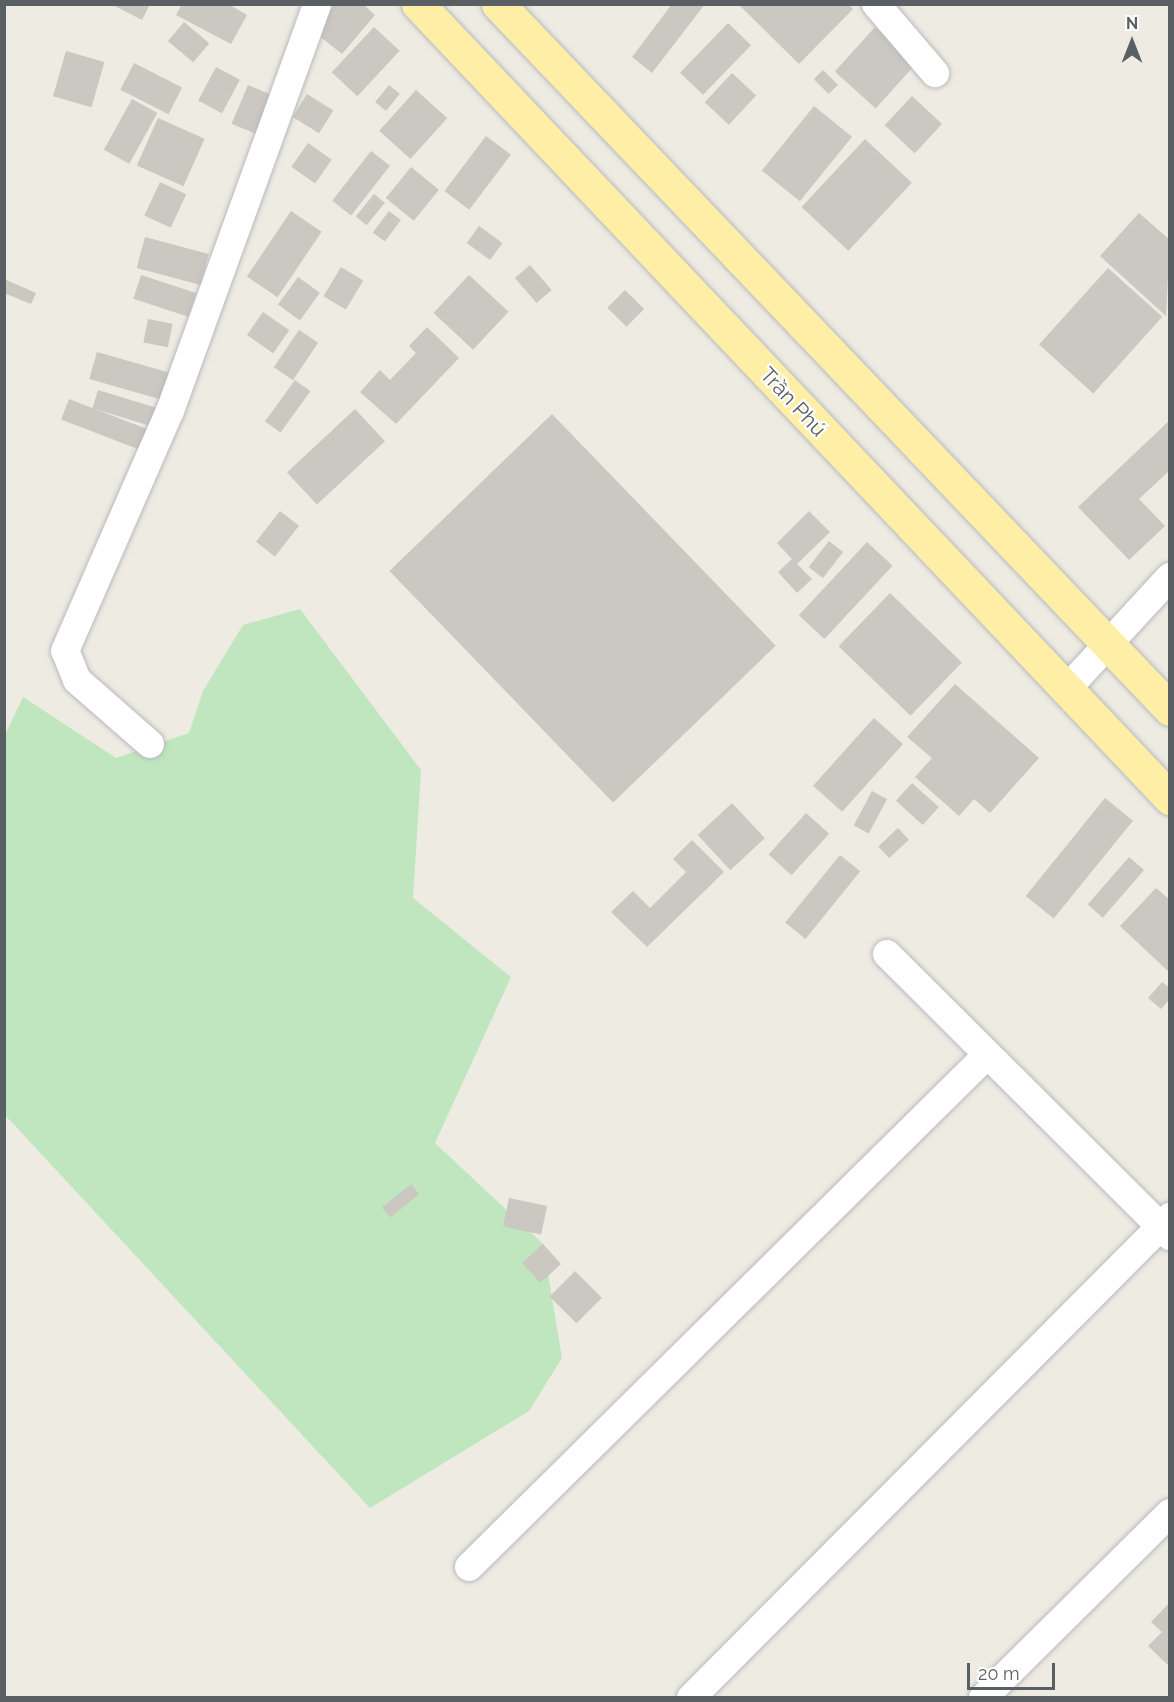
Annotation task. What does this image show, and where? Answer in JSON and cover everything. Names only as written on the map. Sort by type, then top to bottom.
[{"type":"main road","name":"Trần Phú","points":[[418,4],[1065,691],[1170,798]]},
{"type":"main road","points":[[498,4],[1170,709]]},
{"type":"street","points":[[150,744],[77,680],[65,651],[170,411],[317,4]]},
{"type":"street","points":[[876,4],[935,73]]},
{"type":"street","points":[[1065,691],[1170,577]]},
{"type":"street","points":[[691,1698],[1166,1226],[987,1055],[887,954]]},
{"type":"street","points":[[469,1567],[987,1055]]},
{"type":"street","points":[[983,1698],[1170,1513]]},
{"type":"green space","points":[[300,609],[421,770],[413,898],[511,977],[435,1143],[543,1244],[562,1358],[529,1411],[370,1508],[5,1115],[4,737],[23,697],[116,758],[189,733],[203,691],[243,625]]},
{"type":"building","points":[[111,4],[150,4],[142,20]]},
{"type":"building","points":[[182,4],[228,4],[247,15],[231,44],[176,15]]},
{"type":"building","points":[[335,4],[363,4],[375,15],[342,54],[313,31]]},
{"type":"building","points":[[672,4],[705,4],[652,73],[632,57]]},
{"type":"building","points":[[738,4],[848,4],[853,9],[799,64]]},
{"type":"building","points":[[184,22],[209,43],[193,62],[168,41]]},
{"type":"building","points":[[728,23],[751,45],[703,95],[680,73]]},
{"type":"building","points":[[374,27],[400,51],[357,96],[332,72]]},
{"type":"building","points":[[875,27],[916,64],[876,108],[835,72]]},
{"type":"building","points":[[66,51],[104,62],[91,107],[53,96]]},
{"type":"building","points":[[134,63],[182,88],[168,114],[120,90]]},
{"type":"building","points":[[216,67],[240,80],[222,113],[198,101]]},
{"type":"building","points":[[823,70],[838,85],[829,94],[814,79]]},
{"type":"building","points":[[732,73],[756,96],[729,125],[705,102]]},
{"type":"building","points":[[248,85],[279,98],[263,137],[232,124]]},
{"type":"building","points":[[389,85],[400,94],[386,111],[375,102]]},
{"type":"building","points":[[416,90],[447,118],[410,159],[379,131]]},
{"type":"building","points":[[307,94],[333,110],[319,133],[293,117]]},
{"type":"building","points":[[912,96],[942,124],[915,153],[885,125]]},
{"type":"building","points":[[132,99],[157,113],[129,164],[104,150]]},
{"type":"building","points":[[814,106],[852,137],[800,201],[762,171]]},
{"type":"building","points":[[158,118],[205,139],[183,186],[137,166]]},
{"type":"building","points":[[486,136],[511,155],[469,210],[444,191]]},
{"type":"building","points":[[865,139],[912,183],[848,251],[802,207]]},
{"type":"building","points":[[308,143],[332,160],[315,183],[291,167]]},
{"type":"building","points":[[371,151],[390,166],[351,215],[332,201]]},
{"type":"building","points":[[411,167],[439,190],[414,221],[386,198]]},
{"type":"building","points":[[160,182],[186,194],[171,228],[144,216]]},
{"type":"building","points":[[374,194],[385,203],[367,225],[356,217]]},
{"type":"building","points":[[291,211],[322,232],[277,297],[247,276]]},
{"type":"building","points":[[389,211],[401,220],[385,242],[373,233]]},
{"type":"building","points":[[1139,213],[1170,240],[1166,316],[1100,256]]},
{"type":"building","points":[[479,226],[502,243],[490,260],[467,243]]},
{"type":"building","points":[[145,237],[209,254],[200,285],[137,268]]},
{"type":"building","points":[[530,265],[552,290],[537,303],[515,278]]},
{"type":"building","points":[[341,267],[363,280],[346,310],[323,296]]},
{"type":"building","points":[[1108,268],[1162,317],[1093,393],[1039,345]]},
{"type":"building","points":[[141,275],[196,293],[188,317],[133,299]]},
{"type":"building","points":[[469,275],[508,312],[473,350],[434,313]]},
{"type":"building","points":[[298,277],[320,293],[300,320],[278,305]]},
{"type":"building","points":[[4,279],[36,293],[31,304],[4,293]]},
{"type":"building","points":[[625,290],[644,309],[626,327],[607,308]]},
{"type":"building","points":[[263,312],[289,330],[273,353],[247,335]]},
{"type":"building","points":[[148,319],[173,324],[168,347],[143,343]]},
{"type":"building","points":[[427,327],[459,358],[396,424],[360,392],[380,370],[390,380],[416,353],[409,346]]},
{"type":"building","points":[[299,330],[318,343],[293,380],[274,367]]},
{"type":"building","points":[[97,352],[176,375],[168,402],[89,379]]},
{"type":"building","points":[[295,380],[310,391],[280,432],[265,421]]},
{"type":"building","points":[[98,390],[165,410],[159,429],[92,408]]},
{"type":"building","points":[[69,399],[148,429],[140,450],[61,420]]},
{"type":"building","points":[[355,409],[385,441],[317,505],[287,472]]},
{"type":"building","points":[[552,414],[776,646],[613,803],[389,571]]},
{"type":"building","points":[[1170,420],[1170,470],[1139,499],[1165,526],[1129,560],[1078,507]]},
{"type":"building","points":[[280,511],[299,526],[275,557],[256,542]]},
{"type":"building","points":[[809,511],[830,532],[797,564],[812,579],[797,593],[778,572],[792,559],[777,543]]},
{"type":"building","points":[[829,541],[843,552],[823,578],[809,567]]},
{"type":"building","points":[[867,542],[893,566],[824,639],[799,615]]},
{"type":"building","points":[[890,593],[962,662],[911,716],[839,646]]},
{"type":"building","points":[[955,684],[1039,758],[990,813],[974,799],[959,816],[915,777],[932,758],[907,737]]},
{"type":"building","points":[[874,718],[903,744],[842,812],[813,786]]},
{"type":"building","points":[[912,783],[939,807],[923,825],[896,801]]},
{"type":"building","points":[[872,791],[887,799],[869,833],[854,825]]},
{"type":"building","points":[[1105,798],[1133,821],[1054,919],[1026,896]]},
{"type":"building","points":[[732,803],[765,838],[730,870],[698,835]]},
{"type":"building","points":[[806,813],[829,834],[792,875],[769,855]]},
{"type":"building","points":[[898,828],[909,840],[889,858],[878,846]]},
{"type":"building","points":[[692,840],[724,872],[647,947],[611,912],[633,891],[650,908],[686,872],[673,859]]},
{"type":"building","points":[[840,855],[860,871],[805,939],[785,923]]},
{"type":"building","points":[[1129,857],[1144,870],[1103,918],[1088,905]]},
{"type":"building","points":[[1156,888],[1170,900],[1170,973],[1120,926]]},
{"type":"building","points":[[1162,982],[1170,988],[1170,999],[1161,1009],[1148,998]]},
{"type":"building","points":[[411,1184],[419,1194],[390,1217],[382,1207]]},
{"type":"building","points":[[509,1198],[547,1206],[541,1234],[503,1226]]},
{"type":"building","points":[[543,1244],[561,1264],[540,1283],[522,1263]]},
{"type":"building","points":[[575,1271],[602,1298],[576,1323],[550,1296]]},
{"type":"building","points":[[1170,1602],[1170,1667],[1148,1646],[1162,1632],[1151,1622]]}]
